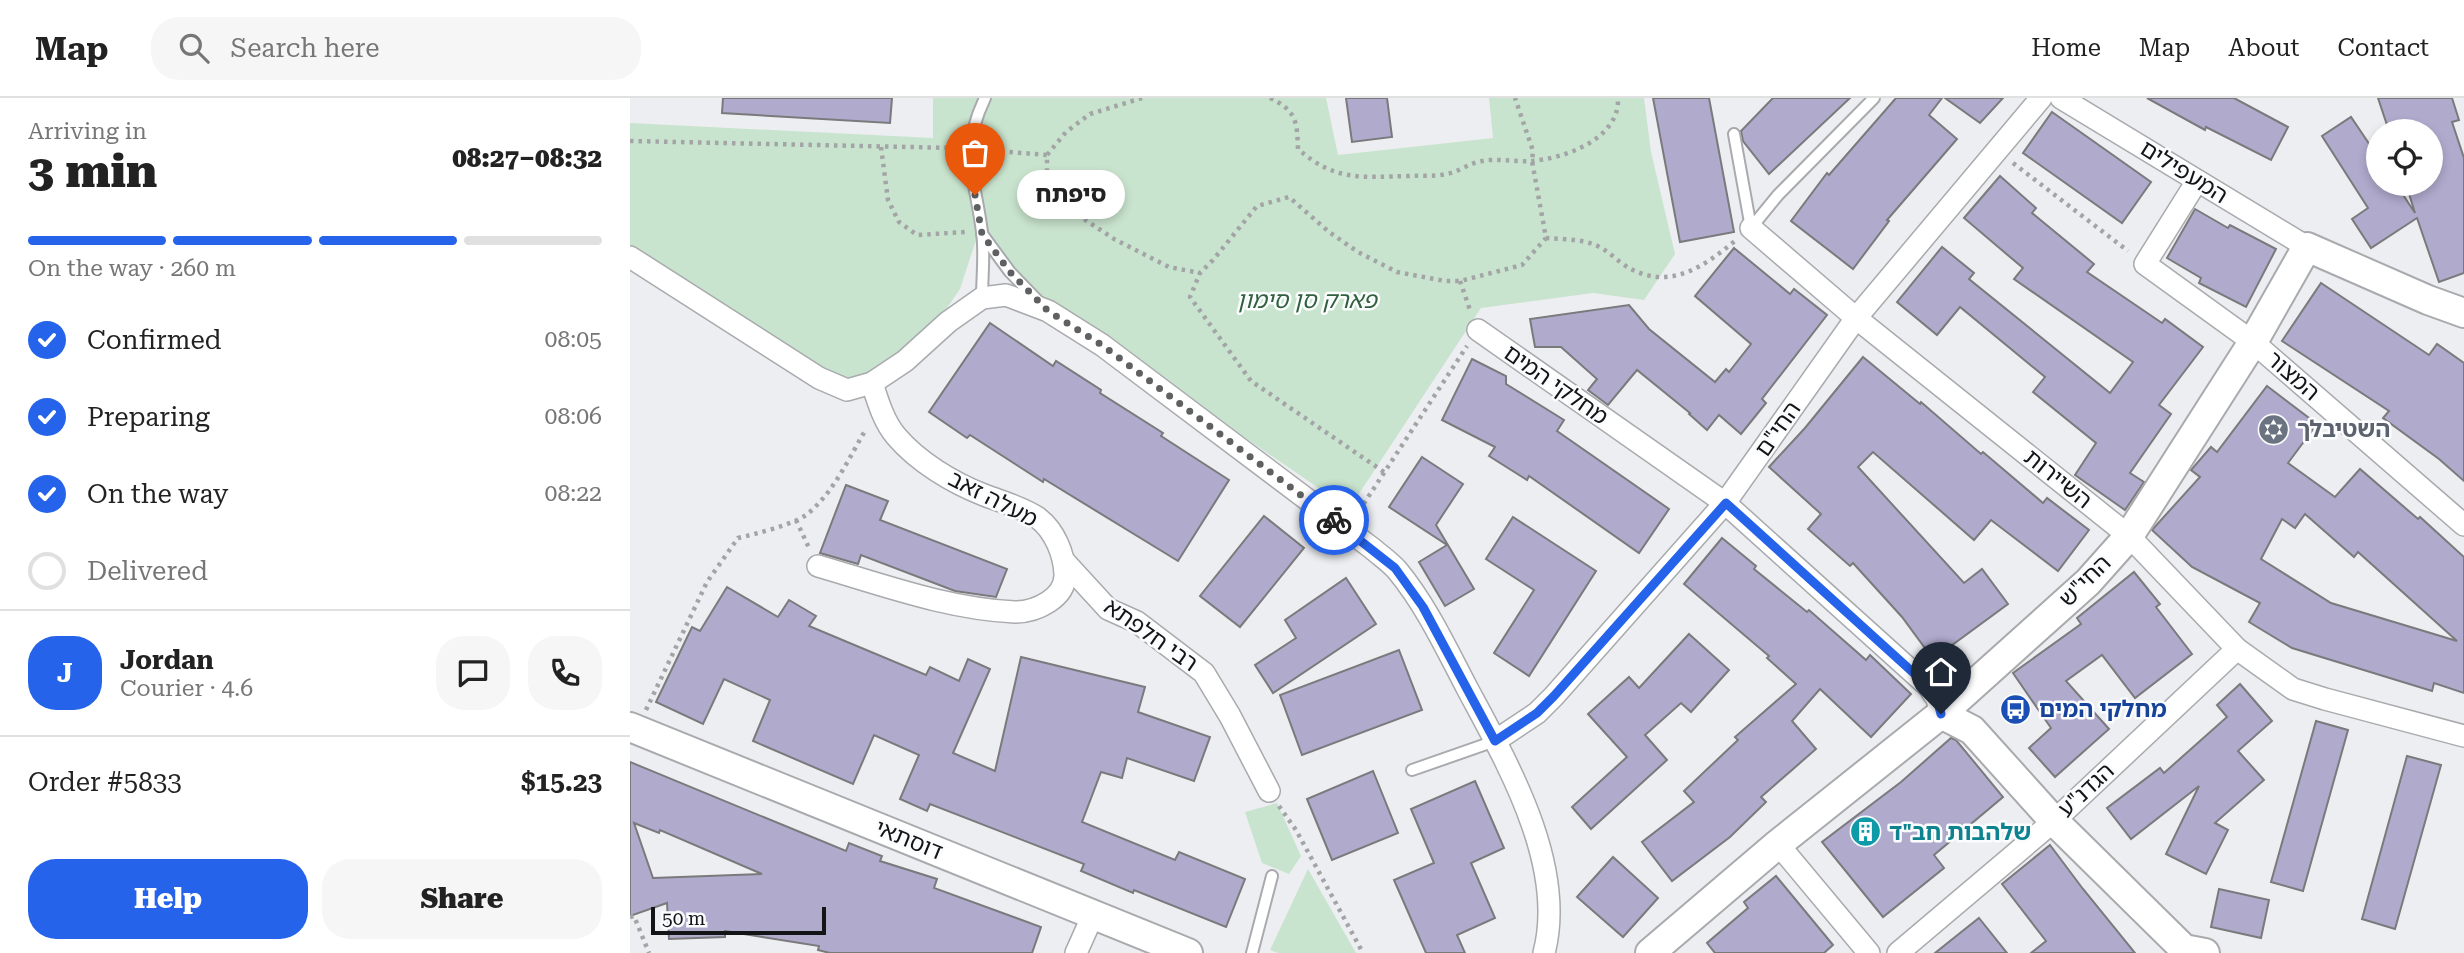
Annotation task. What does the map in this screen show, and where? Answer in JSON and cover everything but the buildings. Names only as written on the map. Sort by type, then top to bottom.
[{"type":"street","name":"החי\"ם","points":[[1495,741],[1537,713],[1554,696],[1726,503],[1856,318],[2041,98]]},
{"type":"street","name":"המעפילים","points":[[2061,98],[2093,105],[2197,181],[2306,247]]},
{"type":"street","points":[[2145,264],[2197,181]]},
{"type":"street","name":"השיירות","points":[[1751,229],[1856,318],[2129,536],[2237,649],[2293,689],[2464,736]]},
{"type":"street","points":[[2306,247],[2464,313]]},
{"type":"street","name":"החי\"ש","points":[[1650,953],[1778,844],[1941,714],[2088,582],[2129,536],[2253,342],[2306,247]]},
{"type":"street","points":[[630,257],[819,378],[848,390],[872,383],[905,361],[948,322],[982,298],[1006,295],[1048,311],[1102,345],[1347,530],[1395,568],[1423,607],[1495,741],[1530,819],[1540,853],[1547,889],[1549,935],[1544,953]]},
{"type":"street","name":"המצור","points":[[2145,264],[2253,342],[2464,525]]},
{"type":"street","name":"מחלקי המים","points":[[1478,330],[1726,503],[1928,686],[1937,699],[1941,714]]},
{"type":"street","name":"מעלה זאב","points":[[872,383],[879,407],[895,436],[932,468],[1039,519],[1055,538],[1064,561]]},
{"type":"street","points":[[818,566],[936,601],[1017,612],[1040,607],[1060,593],[1065,578],[1064,561]]},
{"type":"street","name":"רבי חלפתא","points":[[1064,561],[1108,609],[1137,622],[1204,673],[1269,791]]},
{"type":"street","name":"הגדנ\"ע","points":[[1898,953],[2054,821],[2237,649]]},
{"type":"street","points":[[1941,714],[1972,730],[2054,821],[2191,952]]},
{"type":"street","name":"דוסתאי","points":[[634,727],[1188,953]]},
{"type":"street","points":[[1778,844],[1869,953]]},
{"type":"street","points":[[1076,953],[1093,915]]},
{"type":"lane","points":[[982,298],[982,234],[969,149],[975,119],[985,98]]},
{"type":"lane","points":[[1751,229],[1778,195],[1874,98]]},
{"type":"lane","points":[[1734,134],[1751,229]]},
{"type":"lane","points":[[982,234],[1010,272],[1048,311]]},
{"type":"lane","points":[[1412,770],[1495,741]]},
{"type":"lane","points":[[1252,953],[1272,876]]},
{"type":"path","points":[[1142,98],[1090,114],[1066,132],[1047,155],[1046,186],[1063,205],[1114,239],[1169,267],[1200,273]]},
{"type":"path","points":[[1270,98],[1282,104],[1297,121],[1297,149],[1316,165],[1339,174],[1366,177],[1447,174],[1482,160],[1532,161],[1559,156],[1588,144],[1611,126],[1618,98]]},
{"type":"path","points":[[1515,98],[1533,151],[1532,161],[1546,238]]},
{"type":"path","points":[[630,141],[969,149],[1047,155]]},
{"type":"path","points":[[881,147],[888,201],[899,222],[917,236],[964,233]]},
{"type":"path","points":[[1997,150],[2145,264]]},
{"type":"path","points":[[1384,472],[1251,382],[1190,297],[1200,273],[1213,261],[1257,206],[1289,197],[1329,232],[1358,252],[1397,272],[1460,281],[1522,265],[1546,238]]},
{"type":"path","points":[[1546,238],[1597,245],[1615,260],[1651,277],[1686,275],[1712,260],[1751,229]]},
{"type":"path","points":[[1347,530],[1478,330],[1460,281]]},
{"type":"path","points":[[634,727],[717,565],[738,538],[806,515],[833,485],[879,407]]},
{"type":"path","points":[[796,520],[818,566]]},
{"type":"path","points":[[1269,791],[1296,831],[1363,953]]},
{"type":"path","points":[[632,917],[649,953]]},
{"type":"green space","name":"פארק סן סימון","points":[[933,98],[1326,98],[1338,155],[1493,138],[1489,98],[1644,98],[1651,152],[1675,254],[1644,300],[1593,293],[1481,308],[1349,509],[1037,295],[978,234],[960,289],[938,321],[873,378],[854,380],[834,378],[630,248],[630,123],[933,138]]},
{"type":"green space","points":[[1277,803],[1301,856],[1289,874],[1262,863],[1245,812]]},
{"type":"green space","points":[[1308,869],[1356,953],[1278,953],[1270,950]]},
{"type":"way so far","points":[[975,195],[982,234],[1010,272],[1048,311],[1102,345],[1334,520]]},
{"type":"place","name":"סיפתח","points":[[975,195]]},
{"type":"place","name":"השטיבלך","points":[[2274,429]]},
{"type":"place","name":"מחלקי המים","points":[[2016,709]]},
{"type":"place","name":"שלהבות חב\"ד","points":[[1866,832]]},
{"type":"route","points":[[1334,520],[1395,568],[1423,607],[1495,741],[1537,713],[1554,696],[1726,503],[1928,686],[1937,699],[1941,714]]}]
